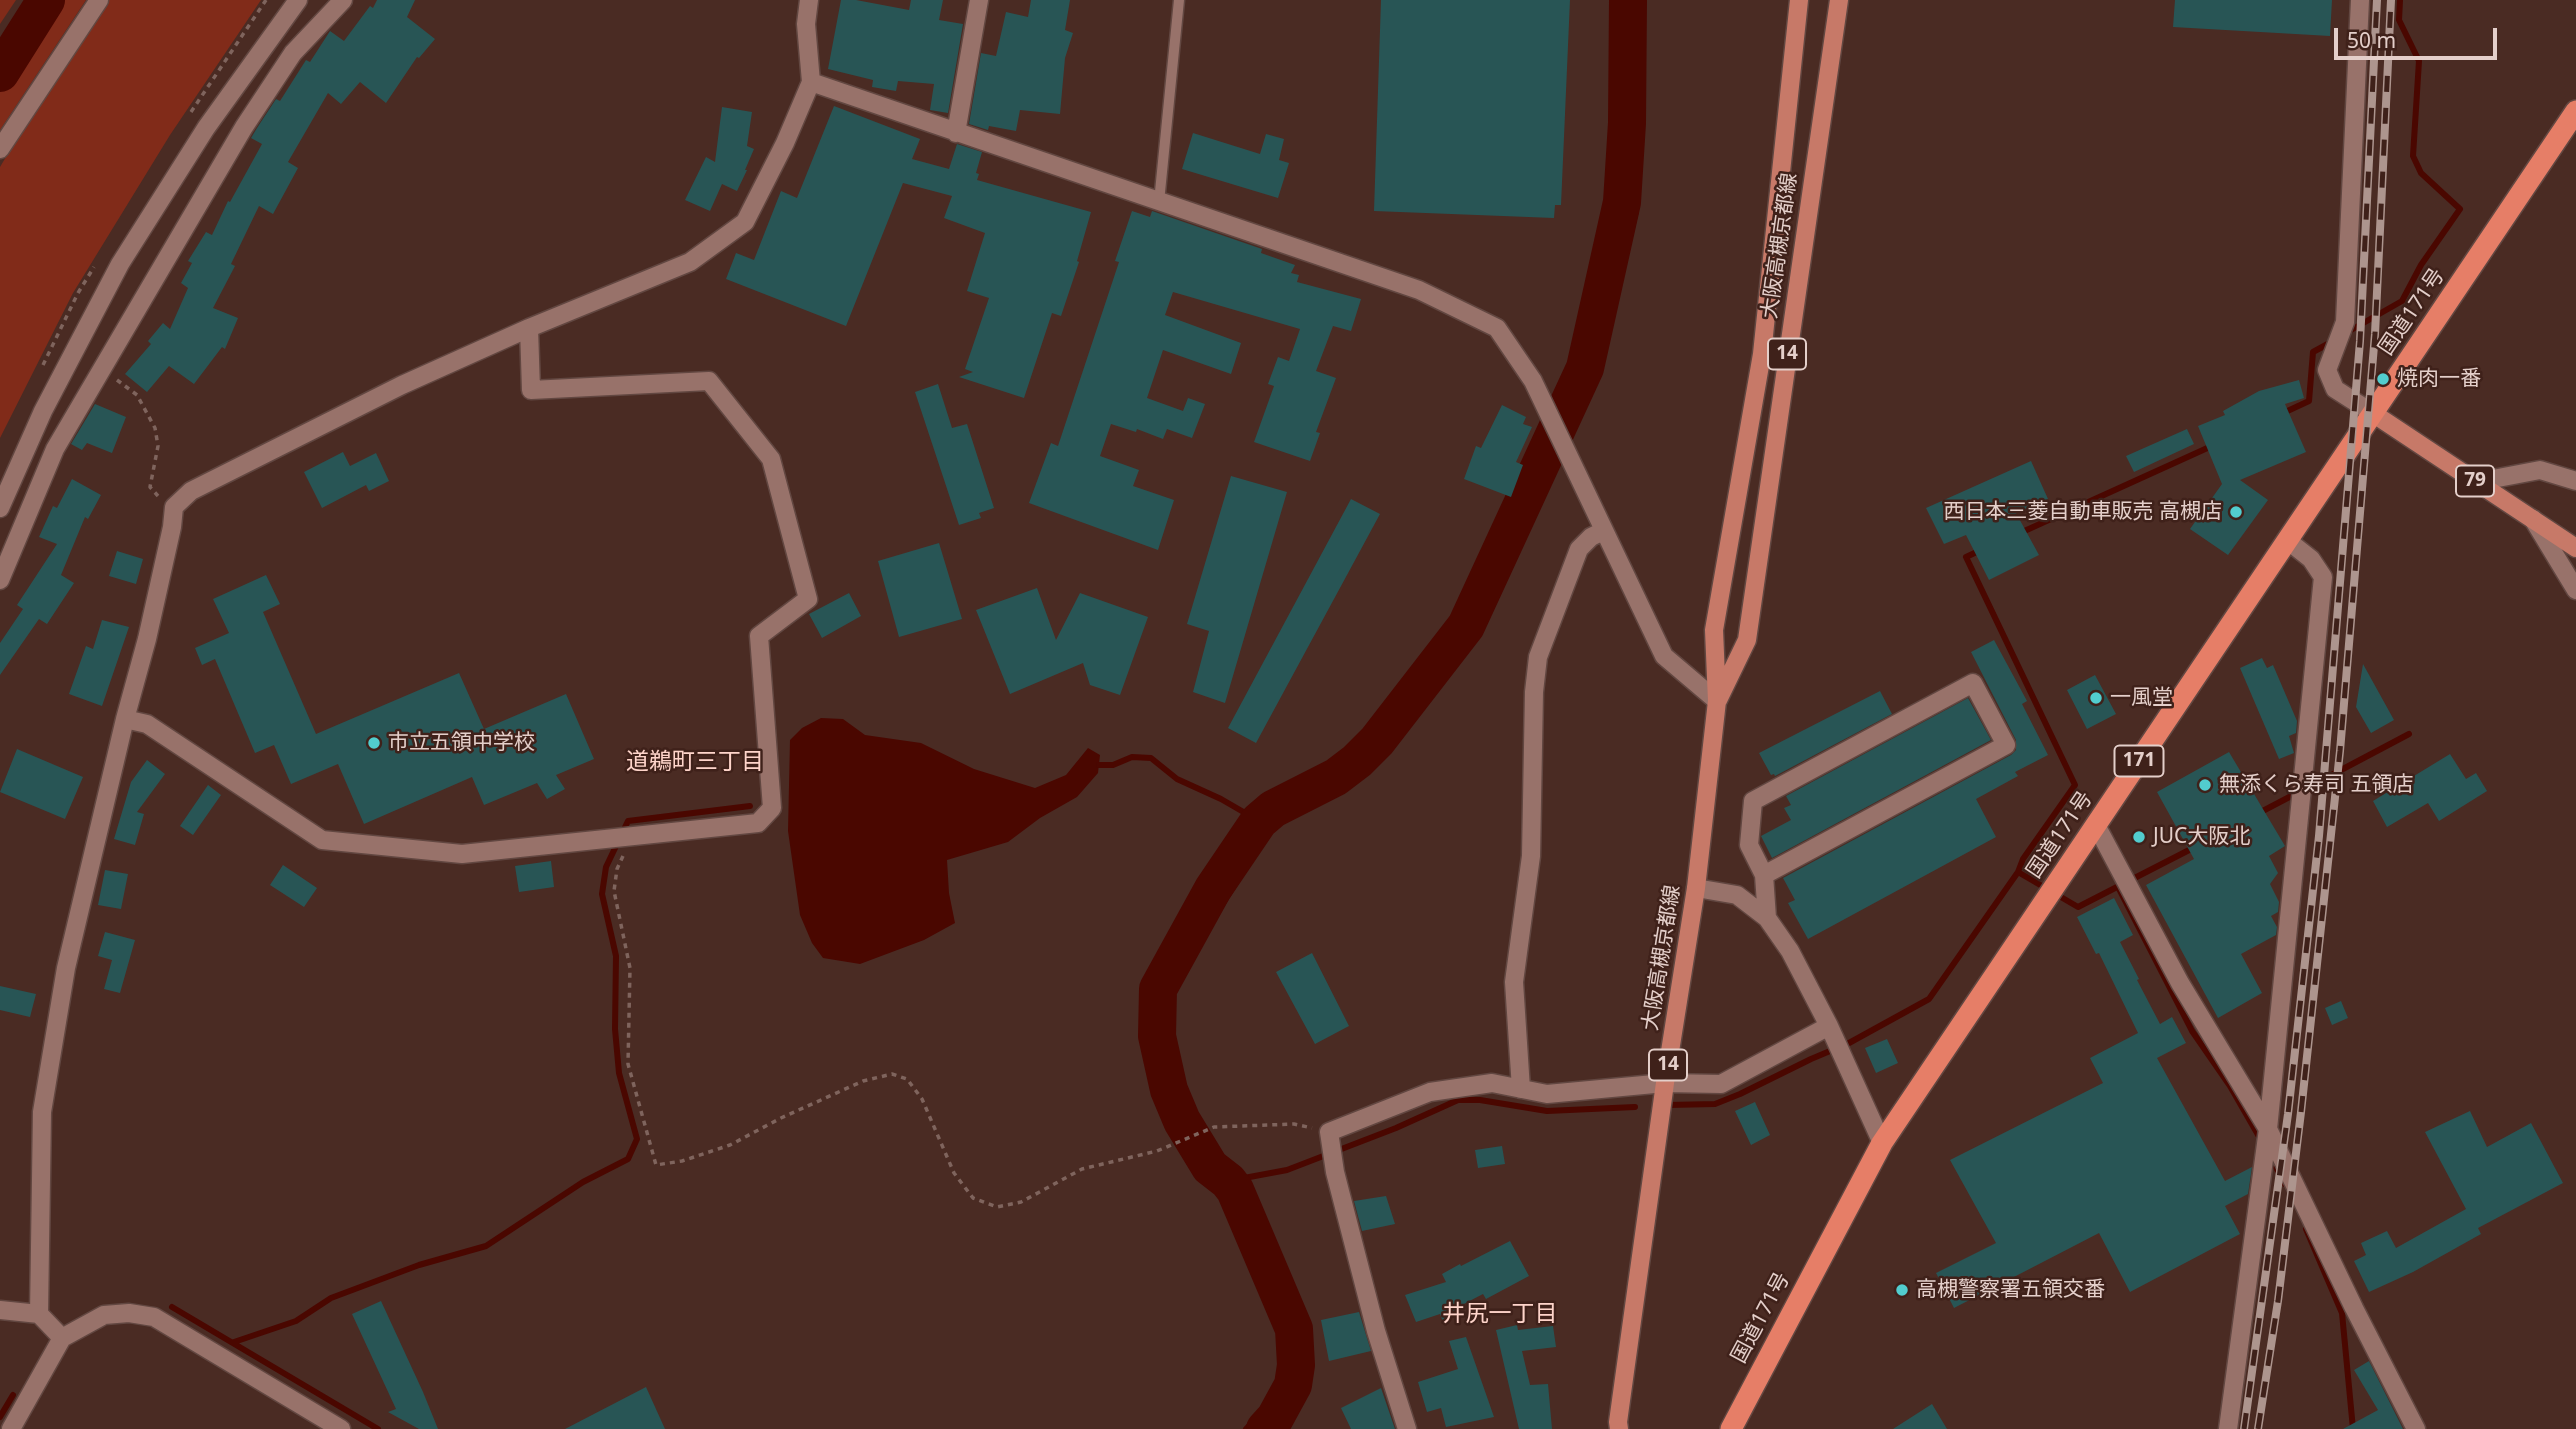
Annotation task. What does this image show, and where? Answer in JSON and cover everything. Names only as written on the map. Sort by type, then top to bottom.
[{"type":"highway","name":"国道171号","points":[[1731,1429],[1882,1143],[2576,111]]},
{"type":"main road","name":"大阪高槻京都線","points":[[1619,1429],[1665,1083],[1696,888],[1717,701],[1714,630],[1762,354],[1799,0]]},
{"type":"main road","name":"大阪高槻京都線","points":[[1717,701],[1747,640],[1839,0]]},
{"type":"main road","name":"79","points":[[2374,414],[2576,548]]},
{"type":"street","points":[[0,149],[99,0]]},
{"type":"street","points":[[0,508],[43,411],[120,264],[206,128],[298,0]]},
{"type":"street","points":[[0,580],[55,449],[244,127],[293,53],[343,0]]},
{"type":"street","points":[[39,1314],[42,1112],[66,968],[125,719],[147,639],[174,507],[191,491],[402,385],[529,328],[690,262],[745,222],[785,143],[811,82],[806,24],[808,0]]},
{"type":"street","points":[[956,133],[979,0]]},
{"type":"street","points":[[2360,0],[2344,322],[2327,370],[2335,389],[2374,414]]},
{"type":"street","points":[[811,82],[1419,290],[1497,328],[1533,381],[1664,656],[1717,701]]},
{"type":"street","points":[[125,719],[147,724],[322,840],[462,854],[758,823],[772,808],[759,636],[808,599],[771,459],[709,381],[531,390],[529,328]]},
{"type":"street","points":[[2477,482],[2540,470],[2576,481]]},
{"type":"street","points":[[2533,519],[2576,590]]},
{"type":"street","points":[[1521,1089],[1514,982],[1531,856],[1534,692],[1538,657],[1579,549],[1591,537],[1603,531]]},
{"type":"street","points":[[2228,1429],[2268,1129],[2323,577],[2311,559],[2287,540]]},
{"type":"street","points":[[1764,875],[2006,745],[1973,684],[1753,801],[1749,845],[1764,875],[1767,918]]},
{"type":"street","points":[[2096,825],[2180,983],[2268,1129],[2416,1429]]},
{"type":"street","points":[[1696,888],[1737,895],[1767,918],[1790,951],[1831,1030],[1882,1143]]},
{"type":"street","points":[[1407,1429],[1376,1331],[1334,1167],[1330,1135],[1430,1091],[1492,1083],[1546,1094],[1665,1083],[1721,1084],[1831,1030]]},
{"type":"street","points":[[0,1310],[39,1314],[62,1338]]},
{"type":"street","points":[[11,1429],[62,1338],[104,1315],[129,1313],[154,1317],[341,1429]]},
{"type":"lane","points":[[1159,202],[1179,0]]},
{"type":"path","points":[[103,369],[137,395],[155,428],[158,446],[150,487],[162,500],[174,507]]},
{"type":"path","points":[[630,838],[617,869],[614,891],[630,968],[628,1064],[656,1165],[682,1161],[730,1145],[781,1118],[863,1082],[892,1074],[907,1079],[922,1099],[954,1173],[973,1198],[997,1207],[1020,1202],[1082,1169],[1181,1143],[1206,1130],[1294,1124],[1330,1135]]},
{"type":"shaded area","points":[[0,0],[16,0],[0,24]]},
{"type":"shaded area","points":[[53,0],[86,0],[0,130],[0,82]]},
{"type":"shaded area","points":[[106,0],[261,0],[170,135],[73,293],[0,438],[0,167],[49,85]]},
{"type":"shaded area","points":[[821,718],[843,719],[865,735],[921,743],[974,769],[1035,788],[1066,775],[1088,748],[1100,755],[1098,773],[1077,797],[1040,818],[1008,842],[947,860],[949,893],[955,923],[924,940],[860,964],[823,958],[812,943],[800,915],[788,831],[790,740],[802,728]]},
{"type":"building","points":[[377,0],[415,0],[407,17],[435,39],[419,58],[417,57],[386,103],[360,82],[341,104],[328,93],[288,162],[298,168],[273,214],[259,206],[231,264],[235,266],[213,308],[238,318],[225,349],[222,347],[194,384],[169,366],[147,392],[125,374],[151,344],[148,341],[163,323],[170,329],[188,288],[181,283],[192,263],[188,261],[206,232],[212,235],[228,201],[230,202],[262,144],[251,138],[276,99],[280,101],[306,60],[310,62],[330,31],[344,41]]},
{"type":"building","points":[[841,0],[856,0],[909,10],[911,0],[943,0],[939,20],[963,24],[948,113],[930,110],[934,84],[898,81],[896,91],[872,87],[873,80],[828,69]]},
{"type":"building","points":[[1031,0],[1070,0],[1065,30],[1073,33],[1065,58],[1060,114],[1020,110],[1016,131],[989,126],[988,130],[969,124],[981,53],[996,56],[1006,12],[1028,17]]},
{"type":"building","points":[[1381,0],[1570,0],[1561,205],[1555,205],[1554,218],[1374,211]]},
{"type":"building","points":[[2175,0],[2332,0],[2330,36],[2173,27]]},
{"type":"building","points":[[834,106],[920,139],[912,159],[949,169],[957,144],[982,152],[976,173],[979,174],[977,180],[1091,212],[1077,261],[1079,262],[1061,316],[1052,313],[1024,398],[959,377],[973,372],[965,369],[989,298],[967,291],[985,233],[944,218],[952,196],[903,183],[846,326],[726,279],[736,253],[754,260],[781,191],[797,198]]},
{"type":"building","points":[[722,107],[752,112],[747,146],[754,149],[737,191],[722,184],[710,211],[685,200],[706,157],[715,162]]},
{"type":"building","points":[[1193,133],[1260,154],[1266,134],[1284,139],[1279,160],[1289,163],[1278,198],[1182,169]]},
{"type":"building","points":[[1132,211],[1150,217],[1152,211],[1262,249],[1261,253],[1295,265],[1291,273],[1299,275],[1297,282],[1361,299],[1351,331],[1333,326],[1316,371],[1336,378],[1316,432],[1320,433],[1310,461],[1254,442],[1274,386],[1268,384],[1278,357],[1289,361],[1300,329],[1173,292],[1165,315],[1241,343],[1231,374],[1163,350],[1147,398],[1183,411],[1188,398],[1205,404],[1192,438],[1167,429],[1163,439],[1137,429],[1136,432],[1111,424],[1100,456],[1139,470],[1133,486],[1174,500],[1158,550],[1029,503],[1051,443],[1058,446],[1119,262],[1115,261]]},
{"type":"building","points":[[2299,380],[2304,398],[2285,404],[2306,452],[2240,480],[2268,500],[2228,555],[2190,529],[2222,484],[2198,426],[2225,415],[2223,411],[2259,391]]},
{"type":"building","points":[[938,384],[952,428],[967,424],[994,508],[979,513],[981,518],[959,525],[915,392]]},
{"type":"building","points":[[95,404],[126,417],[112,453],[87,443],[82,450],[71,444]]},
{"type":"building","points":[[1502,405],[1526,417],[1523,424],[1532,427],[1516,462],[1523,465],[1511,497],[1464,479],[1476,446],[1481,448]]},
{"type":"building","points":[[2187,429],[2194,444],[2134,472],[2126,456]]},
{"type":"building","points":[[343,452],[350,466],[376,453],[389,481],[369,491],[366,485],[322,508],[304,472]]},
{"type":"building","points":[[2031,461],[2048,499],[2016,513],[2039,555],[1989,580],[1966,535],[1944,544],[1926,508]]},
{"type":"building","points":[[1231,476],[1287,492],[1225,703],[1193,692],[1209,631],[1187,624]]},
{"type":"building","points":[[72,479],[101,495],[88,519],[85,517],[61,575],[74,583],[47,624],[39,619],[0,675],[0,643],[23,609],[17,605],[57,544],[39,537],[53,506],[57,508]]},
{"type":"building","points":[[1351,499],[1380,514],[1256,743],[1228,728]]},
{"type":"building","points":[[939,543],[962,619],[899,637],[878,561]]},
{"type":"building","points":[[117,551],[143,559],[136,584],[109,576]]},
{"type":"building","points":[[266,575],[280,604],[263,612],[316,734],[459,673],[484,729],[566,694],[594,759],[556,775],[565,789],[547,799],[537,783],[484,805],[472,777],[364,824],[338,764],[291,784],[274,745],[255,753],[215,659],[202,665],[195,648],[229,633],[213,599]]},
{"type":"building","points":[[1037,588],[1056,640],[1080,593],[1148,617],[1120,695],[1090,685],[1083,663],[1010,694],[976,610]]},
{"type":"building","points":[[849,593],[861,616],[822,638],[809,614]]},
{"type":"building","points":[[102,620],[129,627],[102,706],[69,694],[86,646],[93,649]]},
{"type":"building","points":[[1994,640],[2027,701],[2022,704],[2048,755],[2015,772],[2018,776],[1976,799],[1996,837],[1808,939],[1788,903],[1795,900],[1783,878],[2016,750],[2016,740],[1971,652]]},
{"type":"building","points":[[2262,658],[2267,668],[2273,665],[2297,721],[2296,733],[2289,736],[2294,753],[2279,759],[2240,668]]},
{"type":"building","points":[[2363,664],[2394,720],[2371,733],[2356,707]]},
{"type":"building","points":[[2095,675],[2116,714],[2087,729],[2067,690]]},
{"type":"building","points":[[1880,691],[1892,714],[1775,776],[1771,775],[1759,753]]},
{"type":"building","points":[[1968,698],[1991,740],[1772,858],[1761,836],[1791,820],[1784,808],[1791,805],[1786,796]]},
{"type":"building","points":[[17,749],[83,777],[65,819],[0,792]]},
{"type":"building","points":[[2229,752],[2285,846],[2269,856],[2278,873],[2270,884],[2279,902],[2278,912],[2271,916],[2277,927],[2276,935],[2241,954],[2262,993],[2218,1018],[2146,885],[2194,859],[2157,792]]},
{"type":"building","points":[[2450,754],[2466,779],[2476,773],[2487,791],[2439,821],[2428,803],[2387,827],[2373,801]]},
{"type":"building","points":[[147,760],[165,774],[137,812],[144,814],[135,845],[114,839],[131,782]]},
{"type":"building","points":[[208,785],[221,795],[193,835],[180,826]]},
{"type":"building","points":[[551,861],[554,887],[519,892],[515,866]]},
{"type":"building","points":[[283,865],[317,888],[304,907],[270,885]]},
{"type":"building","points":[[105,870],[128,874],[121,909],[98,905]]},
{"type":"building","points":[[2114,898],[2133,935],[2120,942],[2139,979],[2137,980],[2160,1024],[2172,1017],[2186,1043],[2157,1058],[2225,1181],[2252,1167],[2248,1194],[2225,1206],[2240,1234],[2130,1292],[2099,1233],[1954,1308],[1936,1273],[1996,1243],[1950,1160],[2103,1083],[2090,1058],[2138,1033],[2099,953],[2096,954],[2077,917]]},
{"type":"building","points":[[105,932],[135,940],[120,993],[104,989],[112,960],[98,956]]},
{"type":"building","points":[[1312,953],[1349,1026],[1315,1044],[1276,972]]},
{"type":"building","points":[[0,986],[36,994],[30,1017],[0,1010]]},
{"type":"building","points":[[2341,1001],[2348,1018],[2332,1025],[2325,1008]]},
{"type":"building","points":[[1887,1039],[1898,1063],[1876,1073],[1865,1048]]},
{"type":"building","points":[[1755,1102],[1770,1135],[1751,1145],[1735,1111]]},
{"type":"building","points":[[2470,1111],[2487,1147],[2531,1123],[2563,1183],[2478,1228],[2481,1234],[2413,1272],[2369,1292],[2354,1261],[2366,1255],[2361,1243],[2387,1231],[2396,1248],[2466,1209],[2425,1132]]},
{"type":"building","points":[[1502,1146],[1505,1164],[1478,1168],[1475,1150]]},
{"type":"building","points":[[1386,1196],[1395,1224],[1362,1231],[1354,1201]]},
{"type":"building","points":[[1510,1241],[1529,1276],[1486,1299],[1483,1294],[1456,1308],[1458,1314],[1443,1322],[1440,1314],[1416,1322],[1405,1295],[1446,1282],[1442,1274]]},
{"type":"building","points":[[381,1301],[438,1429],[419,1429],[388,1412],[396,1409],[352,1314]]},
{"type":"building","points":[[1359,1312],[1371,1351],[1329,1361],[1321,1320]]},
{"type":"building","points":[[1517,1325],[1518,1330],[1553,1326],[1556,1347],[1522,1351],[1530,1385],[1548,1384],[1552,1429],[1519,1429],[1496,1330]]},
{"type":"building","points":[[1466,1337],[1494,1417],[1446,1427],[1441,1408],[1427,1412],[1418,1382],[1458,1369],[1449,1341]]},
{"type":"building","points":[[2369,1361],[2403,1429],[2343,1429],[2378,1410],[2354,1370]]},
{"type":"building","points":[[646,1387],[665,1429],[565,1429]]},
{"type":"building","points":[[1381,1388],[1395,1429],[1351,1429],[1341,1408]]},
{"type":"building","points":[[1932,1404],[1947,1429],[1893,1429]]},
{"type":"waterway","points":[[0,73],[46,0]]},
{"type":"waterway","points":[[1265,1429],[1275,1418],[1293,1385],[1296,1365],[1294,1329],[1235,1190],[1210,1167],[1182,1121],[1169,1090],[1157,1036],[1158,989],[1213,889],[1259,821],[1273,809],[1336,777],[1357,761],[1377,741],[1466,626],[1585,368],[1622,202],[1627,123],[1628,0]]},
{"type":"waterway","points":[[1220,1157],[1186,1099],[1169,1023],[1175,980],[1272,828],[1284,817],[1343,790],[1384,754],[1476,634],[1490,610],[1597,377],[1636,211],[1642,86],[1642,0]]},
{"type":"waterway","points":[[2344,334],[2402,301],[2421,265],[2460,209],[2421,173],[2413,156],[2419,61],[2399,20],[2400,0]]},
{"type":"waterway","points":[[2281,414],[2309,401],[2313,352],[2335,340]]},
{"type":"waterway","points":[[2020,533],[2214,445]]},
{"type":"waterway","points":[[1668,1105],[1715,1104],[1740,1094],[1849,1043],[1929,999],[2075,785],[1966,557],[1981,550]]},
{"type":"waterway","points":[[2307,788],[2409,734]]},
{"type":"waterway","points":[[1099,765],[1113,765],[1132,757],[1151,758],[1177,779],[1221,799],[1259,821]]},
{"type":"waterway","points":[[2257,814],[2297,793]]},
{"type":"waterway","points":[[234,1342],[296,1321],[331,1298],[419,1265],[486,1246],[583,1182],[628,1159],[637,1139],[619,1073],[615,1029],[616,956],[602,894],[606,867],[628,821],[750,806]]},
{"type":"waterway","points":[[2018,872],[2078,907],[2195,847]]},
{"type":"waterway","points":[[2118,887],[2192,1031],[2230,1086],[2261,1140]]},
{"type":"waterway","points":[[1228,1181],[1287,1170],[1396,1128],[1458,1100],[1480,1100],[1547,1111],[1635,1107]]},
{"type":"waterway","points":[[2270,1156],[2285,1184]]},
{"type":"waterway","points":[[1229,1210],[1282,1338],[1283,1357],[1279,1381],[1270,1404],[1246,1429]]},
{"type":"waterway","points":[[2306,1229],[2342,1313],[2353,1429]]},
{"type":"waterway","points":[[172,1307],[378,1429]]},
{"type":"waterway","points":[[0,1417],[13,1395]]},
{"type":"railway","points":[[2244,1429],[2288,1114],[2319,836],[2360,341],[2377,0]]},
{"type":"railway","points":[[2258,1429],[2278,1301],[2301,1112],[2340,751],[2375,334],[2391,0]]},
{"type":"place","name":"焼肉一番","points":[[2383,379]]},
{"type":"place","name":"西日本三菱自動車販売 高槻店","points":[[2236,512]]},
{"type":"place","name":"一風堂","points":[[2096,698]]},
{"type":"place","name":"市立五領中学校","points":[[374,743]]},
{"type":"place","name":"無添くら寿司 五領店","points":[[2205,785]]},
{"type":"place","name":"JUC大阪北","points":[[2139,837]]},
{"type":"place","name":"高槻警察署五領交番","points":[[1902,1290]]},
{"type":"district","name":"道鵜町三丁目","points":[[695,762]]},
{"type":"district","name":"井尻一丁目","points":[[1500,1314]]}]
